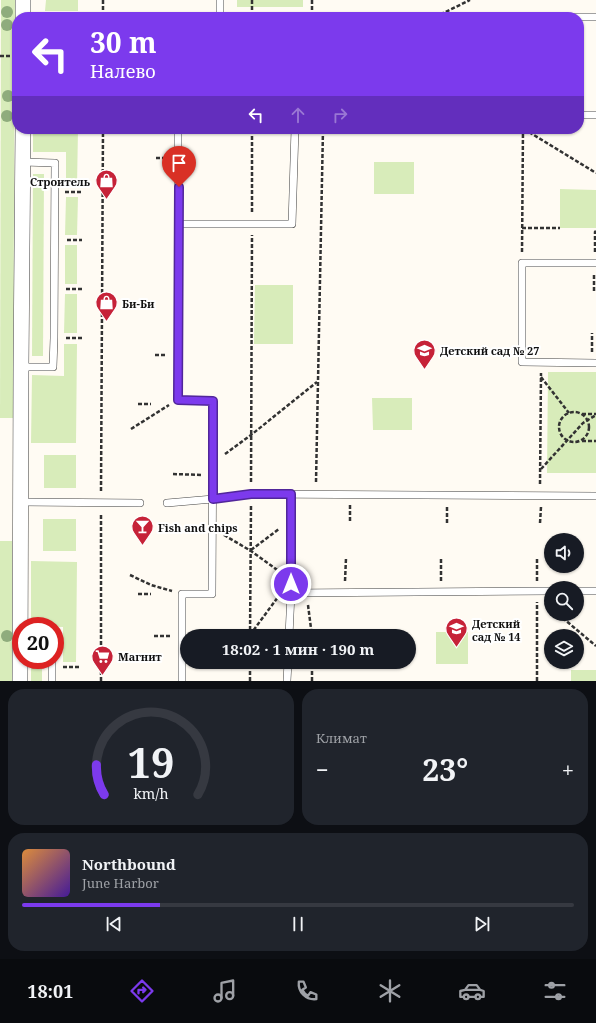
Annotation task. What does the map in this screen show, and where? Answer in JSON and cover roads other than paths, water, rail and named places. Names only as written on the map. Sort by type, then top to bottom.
[{"type":"street","points":[[23,0],[23,12]]},
{"type":"street","points":[[21,617],[20,502],[23,134]]},
{"type":"street","points":[[20,669],[20,681]]},
{"type":"lane","points":[[220,0],[220,12]]},
{"type":"lane","points":[[584,17],[596,17]]},
{"type":"lane","points":[[584,115],[596,115]]},
{"type":"lane","points":[[178,134],[178,400],[213,401],[212,594],[182,594],[182,681]]},
{"type":"lane","points":[[179,224],[292,224],[295,134]]},
{"type":"lane","points":[[21,367],[53,367],[54,338],[55,162],[23,162]]},
{"type":"lane","points":[[594,362],[522,362],[522,262],[595,263]]},
{"type":"lane","points":[[167,503],[251,494],[596,496]]},
{"type":"lane","points":[[289,629],[291,592],[291,494]]},
{"type":"lane","points":[[20,502],[140,503]]},
{"type":"lane","points":[[291,592],[345,593],[544,591]]},
{"type":"lane","points":[[584,591],[596,591]]},
{"type":"lane","points":[[52,669],[52,681]]},
{"type":"lane","points":[[287,681],[288,669]]},
{"type":"place","name":"Строитель","points":[[106,200]]},
{"type":"place","name":"Би-Би","points":[[106,322]]},
{"type":"place","name":"Детский сад № 27","points":[[424,370]]},
{"type":"place","name":"Fish and chips","points":[[143,546]]},
{"type":"place","name":"Детский сад № 14","points":[[456,648]]},
{"type":"place","name":"Магнит","points":[[103,676]]}]
